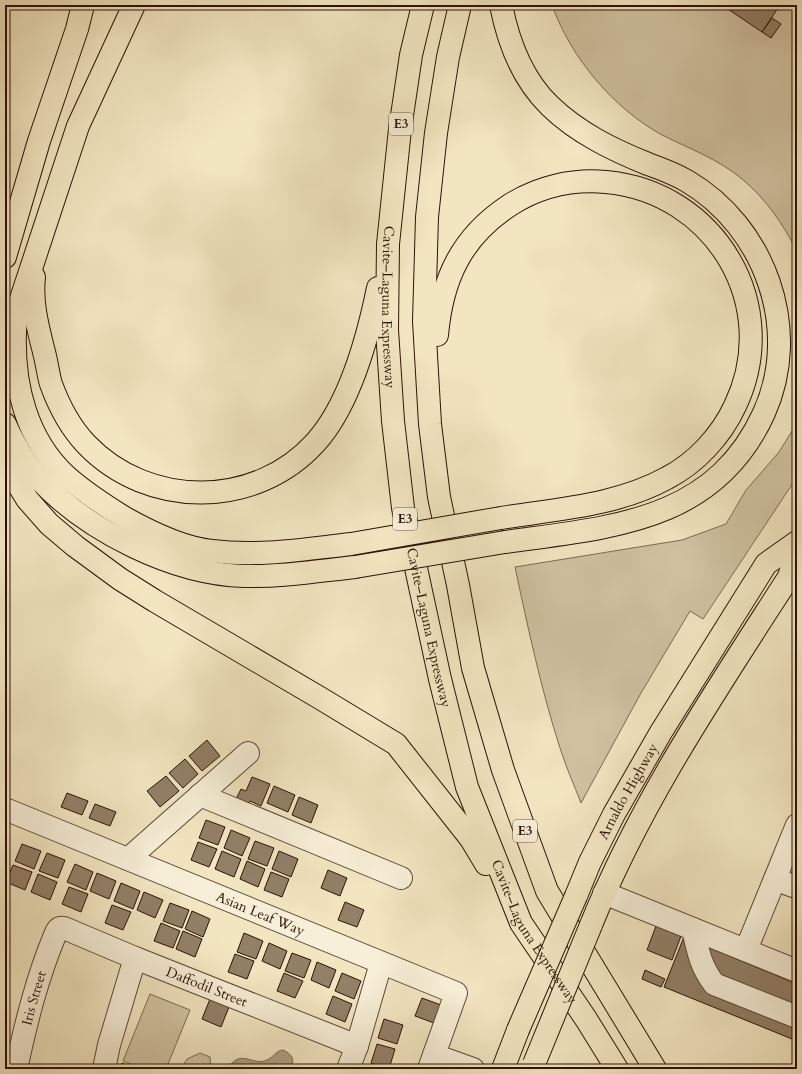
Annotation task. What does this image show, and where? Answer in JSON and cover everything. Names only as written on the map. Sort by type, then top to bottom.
[{"type":"main road","points":[[5,258],[39,141],[77,29],[83,5]]},
{"type":"main road","points":[[134,5],[78,126],[19,305],[15,330],[18,380],[22,404],[31,428],[46,455],[65,475],[87,494],[134,523],[186,545],[210,551],[237,554],[258,554],[351,544],[604,502],[646,488],[667,479],[683,469],[710,444],[722,429],[735,407],[746,378],[750,360],[751,336],[748,305],[743,288],[730,259],[716,239],[699,222],[675,204],[656,194],[636,187],[597,181],[579,182],[557,186],[530,194],[501,211],[487,222],[466,246],[451,272],[439,309],[430,424]]},
{"type":"main road","name":"Cavite–Laguna Expressway","points":[[423,5],[411,55],[401,122],[388,244],[387,338],[392,421],[403,508],[440,679],[467,787],[521,923],[586,1019],[617,1069]]},
{"type":"main road","name":"Cavite–Laguna Expressway","points":[[460,5],[448,57],[436,133],[427,217],[424,321],[430,424],[439,497],[458,585],[473,668],[503,770],[547,891],[655,1069]]},
{"type":"main road","points":[[5,424],[13,442],[39,480],[83,518],[110,535],[161,558],[215,573],[243,576],[289,574],[355,567],[505,542],[600,529],[625,523],[668,509],[702,490],[719,477],[733,462],[758,426],[773,388],[777,368],[779,327],[776,307],[765,269],[746,235],[720,205],[704,192],[669,172],[592,138],[569,123],[549,105],[534,87],[522,69],[511,44],[504,22],[501,5]]},
{"type":"main road","points":[[38,248],[33,284],[36,321],[51,383],[66,418],[86,444],[109,464],[136,479],[162,489],[178,492],[206,493],[236,489],[255,483],[281,471],[306,452],[325,431],[345,394],[362,350],[373,311],[388,244]]},
{"type":"main road","points":[[5,452],[13,476],[27,499],[49,524],[75,546],[120,579],[155,601],[396,744],[471,839],[521,923]]},
{"type":"main road","name":"Arnaldo Highway","points":[[503,1069],[518,1030],[590,862],[614,814],[661,732],[766,564],[797,542]]},
{"type":"main road","name":"Arnaldo Highway","points":[[534,1067],[604,893],[628,842],[652,798],[736,659],[789,577],[797,549]]},
{"type":"street","points":[[128,860],[248,753]]},
{"type":"street","points":[[200,795],[401,878]]},
{"type":"street","name":"Asian Leaf Way","points":[[7,816],[128,860],[456,993],[431,1062],[473,1069]]},
{"type":"street","points":[[746,950],[797,825]]},
{"type":"street","points":[[775,879],[793,886],[797,884]]},
{"type":"street","points":[[604,893],[797,971]]},
{"type":"street","name":"Daffodil Street","points":[[58,929],[64,928],[135,958],[357,1046]]},
{"type":"street","name":"Iris Street","points":[[16,1069],[30,1008],[51,944],[58,929]]},
{"type":"street","points":[[693,929],[701,964],[706,974],[714,984],[797,1017]]},
{"type":"street","points":[[104,1069],[109,1045],[135,958]]},
{"type":"street","points":[[348,1069],[357,1046],[381,963]]},
{"type":"shaded area","points":[[552,5],[797,5],[797,251],[773,212],[759,195],[742,179],[714,160],[662,135],[644,124],[611,96],[596,80],[570,44]]},
{"type":"shaded area","points":[[797,423],[797,477],[703,619],[690,611],[641,693],[581,803],[567,769],[553,726],[530,636],[515,567],[682,540],[726,524],[746,490],[779,452]]},
{"type":"shaded area","points":[[150,994],[190,1010],[166,1069],[143,1069],[123,1061]]},
{"type":"shaded area","points":[[283,1050],[289,1053],[292,1057],[293,1062],[291,1069],[228,1069],[237,1059],[242,1058],[262,1061],[269,1059]]},
{"type":"shaded area","points":[[200,1053],[210,1057],[211,1069],[181,1069],[187,1059]]},
{"type":"building","points":[[722,5],[780,5],[762,32]]},
{"type":"building","points":[[772,18],[781,24],[771,38],[762,32]]},
{"type":"building","points":[[207,740],[220,756],[202,771],[189,756]]},
{"type":"building","points":[[185,759],[198,774],[183,788],[169,773]]},
{"type":"building","points":[[166,776],[179,791],[160,807],[147,791]]},
{"type":"building","points":[[252,777],[270,784],[261,806],[250,801],[249,804],[236,799],[241,789],[246,791]]},
{"type":"building","points":[[274,786],[295,795],[288,812],[267,803]]},
{"type":"building","points":[[67,793],[88,801],[82,815],[61,807]]},
{"type":"building","points":[[299,797],[318,805],[311,823],[292,815]]},
{"type":"building","points":[[95,804],[116,812],[110,826],[89,818]]},
{"type":"building","points":[[206,820],[225,827],[218,845],[199,838]]},
{"type":"building","points":[[231,830],[250,838],[242,856],[224,848]]},
{"type":"building","points":[[255,841],[274,848],[267,866],[248,859]]},
{"type":"building","points":[[198,842],[217,849],[209,867],[191,860]]},
{"type":"building","points":[[22,844],[41,851],[34,869],[15,861]]},
{"type":"building","points":[[222,851],[241,859],[234,877],[215,869]]},
{"type":"building","points":[[279,851],[298,859],[291,877],[272,869]]},
{"type":"building","points":[[47,853],[65,860],[58,878],[39,871]]},
{"type":"building","points":[[247,861],[265,869],[258,887],[240,879]]},
{"type":"building","points":[[75,864],[93,872],[86,890],[67,882]]},
{"type":"building","points":[[13,865],[32,872],[25,890],[6,882]]},
{"type":"building","points":[[328,870],[347,878],[340,896],[321,888]]},
{"type":"building","points":[[271,872],[289,879],[282,897],[264,890]]},
{"type":"building","points":[[97,873],[116,881],[109,899],[90,891]]},
{"type":"building","points":[[38,874],[57,882],[50,900],[31,892]]},
{"type":"building","points":[[121,883],[140,891],[133,909],[114,901]]},
{"type":"building","points":[[69,887],[88,894],[81,912],[62,904]]},
{"type":"building","points":[[144,892],[163,900],[155,918],[137,910]]},
{"type":"building","points":[[345,902],[364,910],[357,927],[338,920]]},
{"type":"building","points":[[170,903],[189,910],[182,928],[163,921]]},
{"type":"building","points":[[112,905],[131,912],[123,930],[105,923]]},
{"type":"building","points":[[192,911],[210,919],[203,937],[185,929]]},
{"type":"building","points":[[161,923],[180,931],[173,948],[154,941]]},
{"type":"building","points":[[656,926],[681,936],[672,960],[647,950]]},
{"type":"building","points":[[183,931],[202,939],[195,957],[176,949]]},
{"type":"building","points":[[244,933],[263,941],[256,959],[237,952]]},
{"type":"building","points":[[684,937],[797,984],[797,1041],[664,987]]},
{"type":"building","points":[[269,943],[287,951],[280,969],[262,961]]},
{"type":"building","points":[[292,953],[311,960],[304,978],[285,971]]},
{"type":"building","points":[[235,954],[254,961],[247,979],[228,972]]},
{"type":"building","points":[[317,962],[336,970],[329,988],[311,980]]},
{"type":"building","points":[[645,970],[665,979],[661,987],[642,979]]},
{"type":"building","points":[[284,973],[303,981],[295,998],[277,991]]},
{"type":"building","points":[[342,973],[361,981],[354,999],[335,991]]},
{"type":"building","points":[[333,996],[352,1004],[345,1022],[326,1014]]},
{"type":"building","points":[[422,998],[441,1005],[434,1023],[415,1016]]},
{"type":"building","points":[[210,999],[229,1007],[221,1027],[202,1019]]},
{"type":"building","points":[[384,1019],[403,1025],[397,1044],[378,1038]]},
{"type":"building","points":[[377,1044],[395,1049],[389,1069],[371,1063]]},
{"type":"building","points":[[122,1063],[136,1069],[120,1069]]}]
